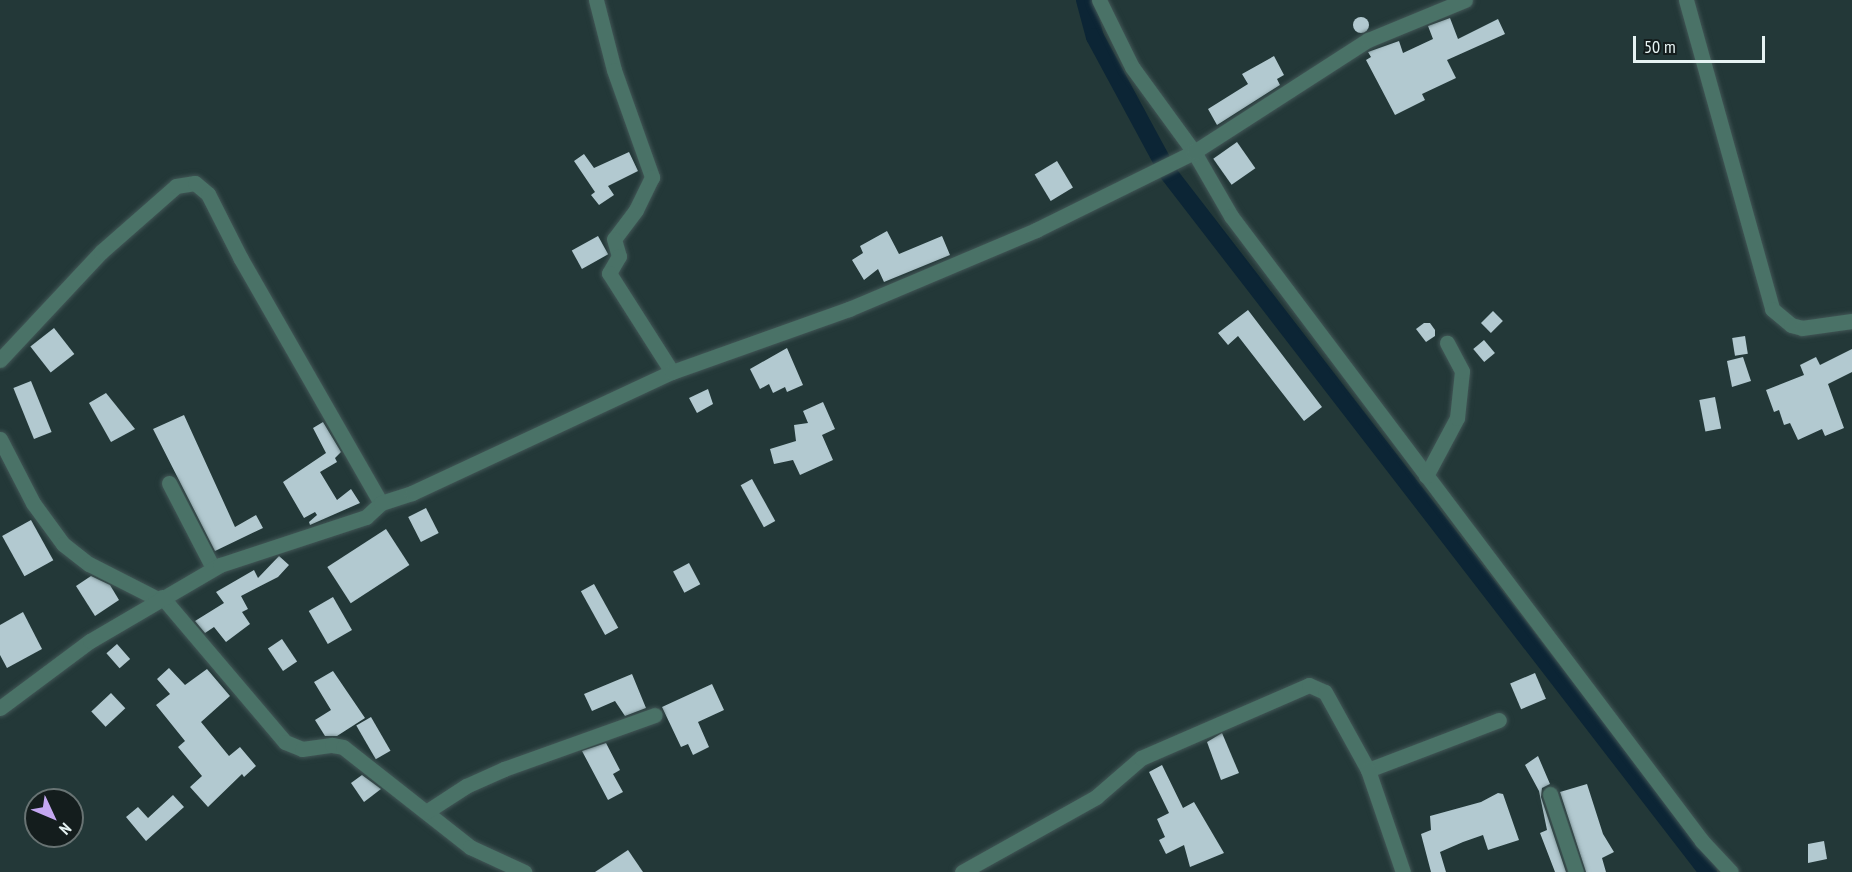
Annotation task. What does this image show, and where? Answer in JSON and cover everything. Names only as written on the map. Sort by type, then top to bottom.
[{"type":"street","points":[[596,0],[614,70],[652,177],[643,190],[636,210],[614,239],[619,256],[609,273],[672,372]]},
{"type":"street","points":[[1099,0],[1132,67],[1194,153],[1231,216],[1702,841],[1731,872]]},
{"type":"street","points":[[0,708],[90,641],[213,568],[358,521],[381,503],[412,493],[672,372],[849,309],[1036,230],[1194,153],[1347,52],[1465,0]]},
{"type":"street","points":[[1686,0],[1772,309],[1791,325],[1802,328],[1852,321]]},
{"type":"street","points":[[0,360],[109,244],[176,186],[195,183],[208,194],[247,270],[381,503]]},
{"type":"street","points":[[1426,476],[1457,418],[1462,370],[1447,343]]},
{"type":"street","points":[[0,439],[33,503],[63,544],[89,564],[160,598],[285,742],[302,750],[332,745],[343,747],[470,847],[524,872]]},
{"type":"street","points":[[169,483],[213,568]]},
{"type":"street","points":[[962,872],[1096,797],[1141,758],[1309,685],[1325,692],[1368,770],[1403,872]]},
{"type":"street","points":[[426,812],[466,786],[504,769],[655,715]]},
{"type":"street","points":[[1368,770],[1499,720]]},
{"type":"street","points":[[1550,794],[1576,872]]},
{"type":"building","points":[[1358,17],[1364,17],[1369,25],[1367,31],[1358,33],[1353,28],[1353,22]]},
{"type":"building","points":[[1450,18],[1458,39],[1498,19],[1505,34],[1447,60],[1456,78],[1422,94],[1425,100],[1395,115],[1366,60],[1371,57],[1368,52],[1399,41],[1403,53],[1433,39],[1428,26]]},
{"type":"building","points":[[1274,56],[1284,75],[1277,79],[1280,85],[1217,125],[1208,109],[1248,84],[1242,74]]},
{"type":"building","points":[[1237,142],[1255,168],[1232,185],[1213,159]]},
{"type":"building","points":[[629,152],[638,171],[608,186],[614,195],[599,205],[591,195],[595,192],[574,161],[584,154],[594,168]]},
{"type":"building","points":[[1057,161],[1073,188],[1051,201],[1035,174]]},
{"type":"building","points":[[887,231],[899,254],[942,236],[950,255],[884,282],[878,269],[864,280],[852,260],[863,253],[860,246]]},
{"type":"building","points":[[598,236],[608,254],[582,269],[572,251]]},
{"type":"building","points":[[1248,310],[1322,407],[1304,421],[1238,336],[1228,345],[1218,333]]},
{"type":"building","points":[[1493,311],[1503,321],[1491,333],[1481,323]]},
{"type":"building","points":[[1424,323],[1430,323],[1435,330],[1435,336],[1426,342],[1416,329]]},
{"type":"building","points":[[54,328],[74,354],[51,372],[30,346]]},
{"type":"building","points":[[1745,336],[1748,354],[1735,356],[1732,338]]},
{"type":"building","points":[[1484,340],[1495,353],[1484,362],[1473,349]]},
{"type":"building","points":[[787,348],[803,385],[787,392],[785,387],[773,393],[769,384],[760,389],[750,369]]},
{"type":"building","points":[[1852,349],[1852,372],[1828,384],[1844,428],[1825,436],[1822,429],[1798,440],[1790,423],[1784,425],[1779,410],[1774,412],[1766,390],[1804,375],[1800,365],[1816,357],[1820,365]]},
{"type":"building","points":[[1743,357],[1751,381],[1732,387],[1727,361]]},
{"type":"building","points":[[31,381],[52,432],[34,439],[13,388]]},
{"type":"building","points":[[708,389],[713,404],[697,413],[689,398]]},
{"type":"building","points":[[106,393],[135,429],[111,442],[89,403]]},
{"type":"building","points":[[1715,397],[1721,428],[1705,431],[1699,400]]},
{"type":"building","points":[[823,402],[835,429],[822,435],[833,460],[800,475],[793,460],[774,464],[770,449],[796,441],[794,425],[808,423],[803,411]]},
{"type":"building","points":[[184,415],[235,527],[256,515],[263,528],[215,551],[153,429]]},
{"type":"building","points":[[323,422],[341,452],[335,458],[337,462],[320,472],[337,500],[351,489],[360,503],[310,525],[309,522],[317,515],[315,512],[304,518],[283,482],[326,453],[313,428]]},
{"type":"building","points":[[752,479],[775,521],[764,527],[741,485]]},
{"type":"building","points":[[426,508],[439,533],[421,542],[408,517]]},
{"type":"building","points":[[31,520],[53,560],[24,576],[2,536]]},
{"type":"building","points":[[386,529],[409,565],[351,603],[327,567]]},
{"type":"building","points":[[279,556],[289,565],[278,577],[241,596],[248,609],[242,612],[250,624],[226,642],[214,627],[205,633],[195,621],[224,603],[216,592],[254,570],[258,578]]},
{"type":"building","points":[[689,563],[700,584],[684,593],[673,571]]},
{"type":"building","points":[[91,576],[110,585],[119,600],[95,616],[76,586]]},
{"type":"building","points":[[594,584],[618,628],[605,635],[581,591]]},
{"type":"building","points":[[333,597],[352,630],[328,644],[309,611]]},
{"type":"building","points":[[23,612],[42,649],[7,668],[0,655],[0,625]]},
{"type":"building","points":[[282,639],[297,661],[283,671],[268,649]]},
{"type":"building","points":[[117,644],[130,659],[120,668],[106,653]]},
{"type":"building","points":[[169,668],[185,685],[207,669],[230,696],[201,722],[229,756],[240,747],[256,766],[244,777],[242,774],[208,807],[190,787],[202,776],[178,747],[185,741],[156,705],[170,694],[157,679]]},
{"type":"building","points":[[333,671],[365,718],[337,736],[325,736],[315,720],[331,710],[314,682]]},
{"type":"building","points":[[1535,673],[1546,699],[1521,709],[1510,684]]},
{"type":"building","points":[[632,674],[646,708],[625,716],[615,701],[592,711],[584,694]]},
{"type":"building","points":[[712,684],[724,710],[698,722],[709,747],[693,755],[688,744],[681,747],[662,707]]},
{"type":"building","points":[[111,693],[125,708],[106,727],[91,711]]},
{"type":"building","points":[[371,717],[391,751],[376,759],[356,726]]},
{"type":"building","points":[[1222,733],[1239,773],[1221,780],[1207,742]]},
{"type":"building","points":[[606,743],[620,770],[613,774],[623,792],[608,800],[582,751]]},
{"type":"building","points":[[1538,756],[1550,784],[1542,788],[1541,797],[1566,872],[1555,872],[1540,833],[1547,830],[1539,791],[1525,765]]},
{"type":"building","points":[[1162,765],[1183,808],[1194,802],[1224,853],[1190,867],[1184,845],[1166,854],[1159,840],[1165,837],[1157,819],[1169,813],[1149,772]]},
{"type":"building","points":[[362,775],[381,789],[364,802],[351,783]]},
{"type":"building","points":[[1587,784],[1603,834],[1614,852],[1602,858],[1606,872],[1586,872],[1560,792]]},
{"type":"building","points":[[1498,793],[1503,794],[1519,840],[1488,850],[1483,835],[1463,842],[1440,852],[1446,872],[1431,872],[1421,834],[1431,830],[1430,816],[1481,802]]},
{"type":"building","points":[[173,795],[184,807],[146,841],[126,817],[138,807],[148,818]]},
{"type":"building","points":[[1824,841],[1827,859],[1808,863],[1808,844]]},
{"type":"building","points":[[628,850],[643,872],[595,872]]},
{"type":"waterway","points":[[1085,0],[1095,37],[1169,174],[1708,872]]}]
